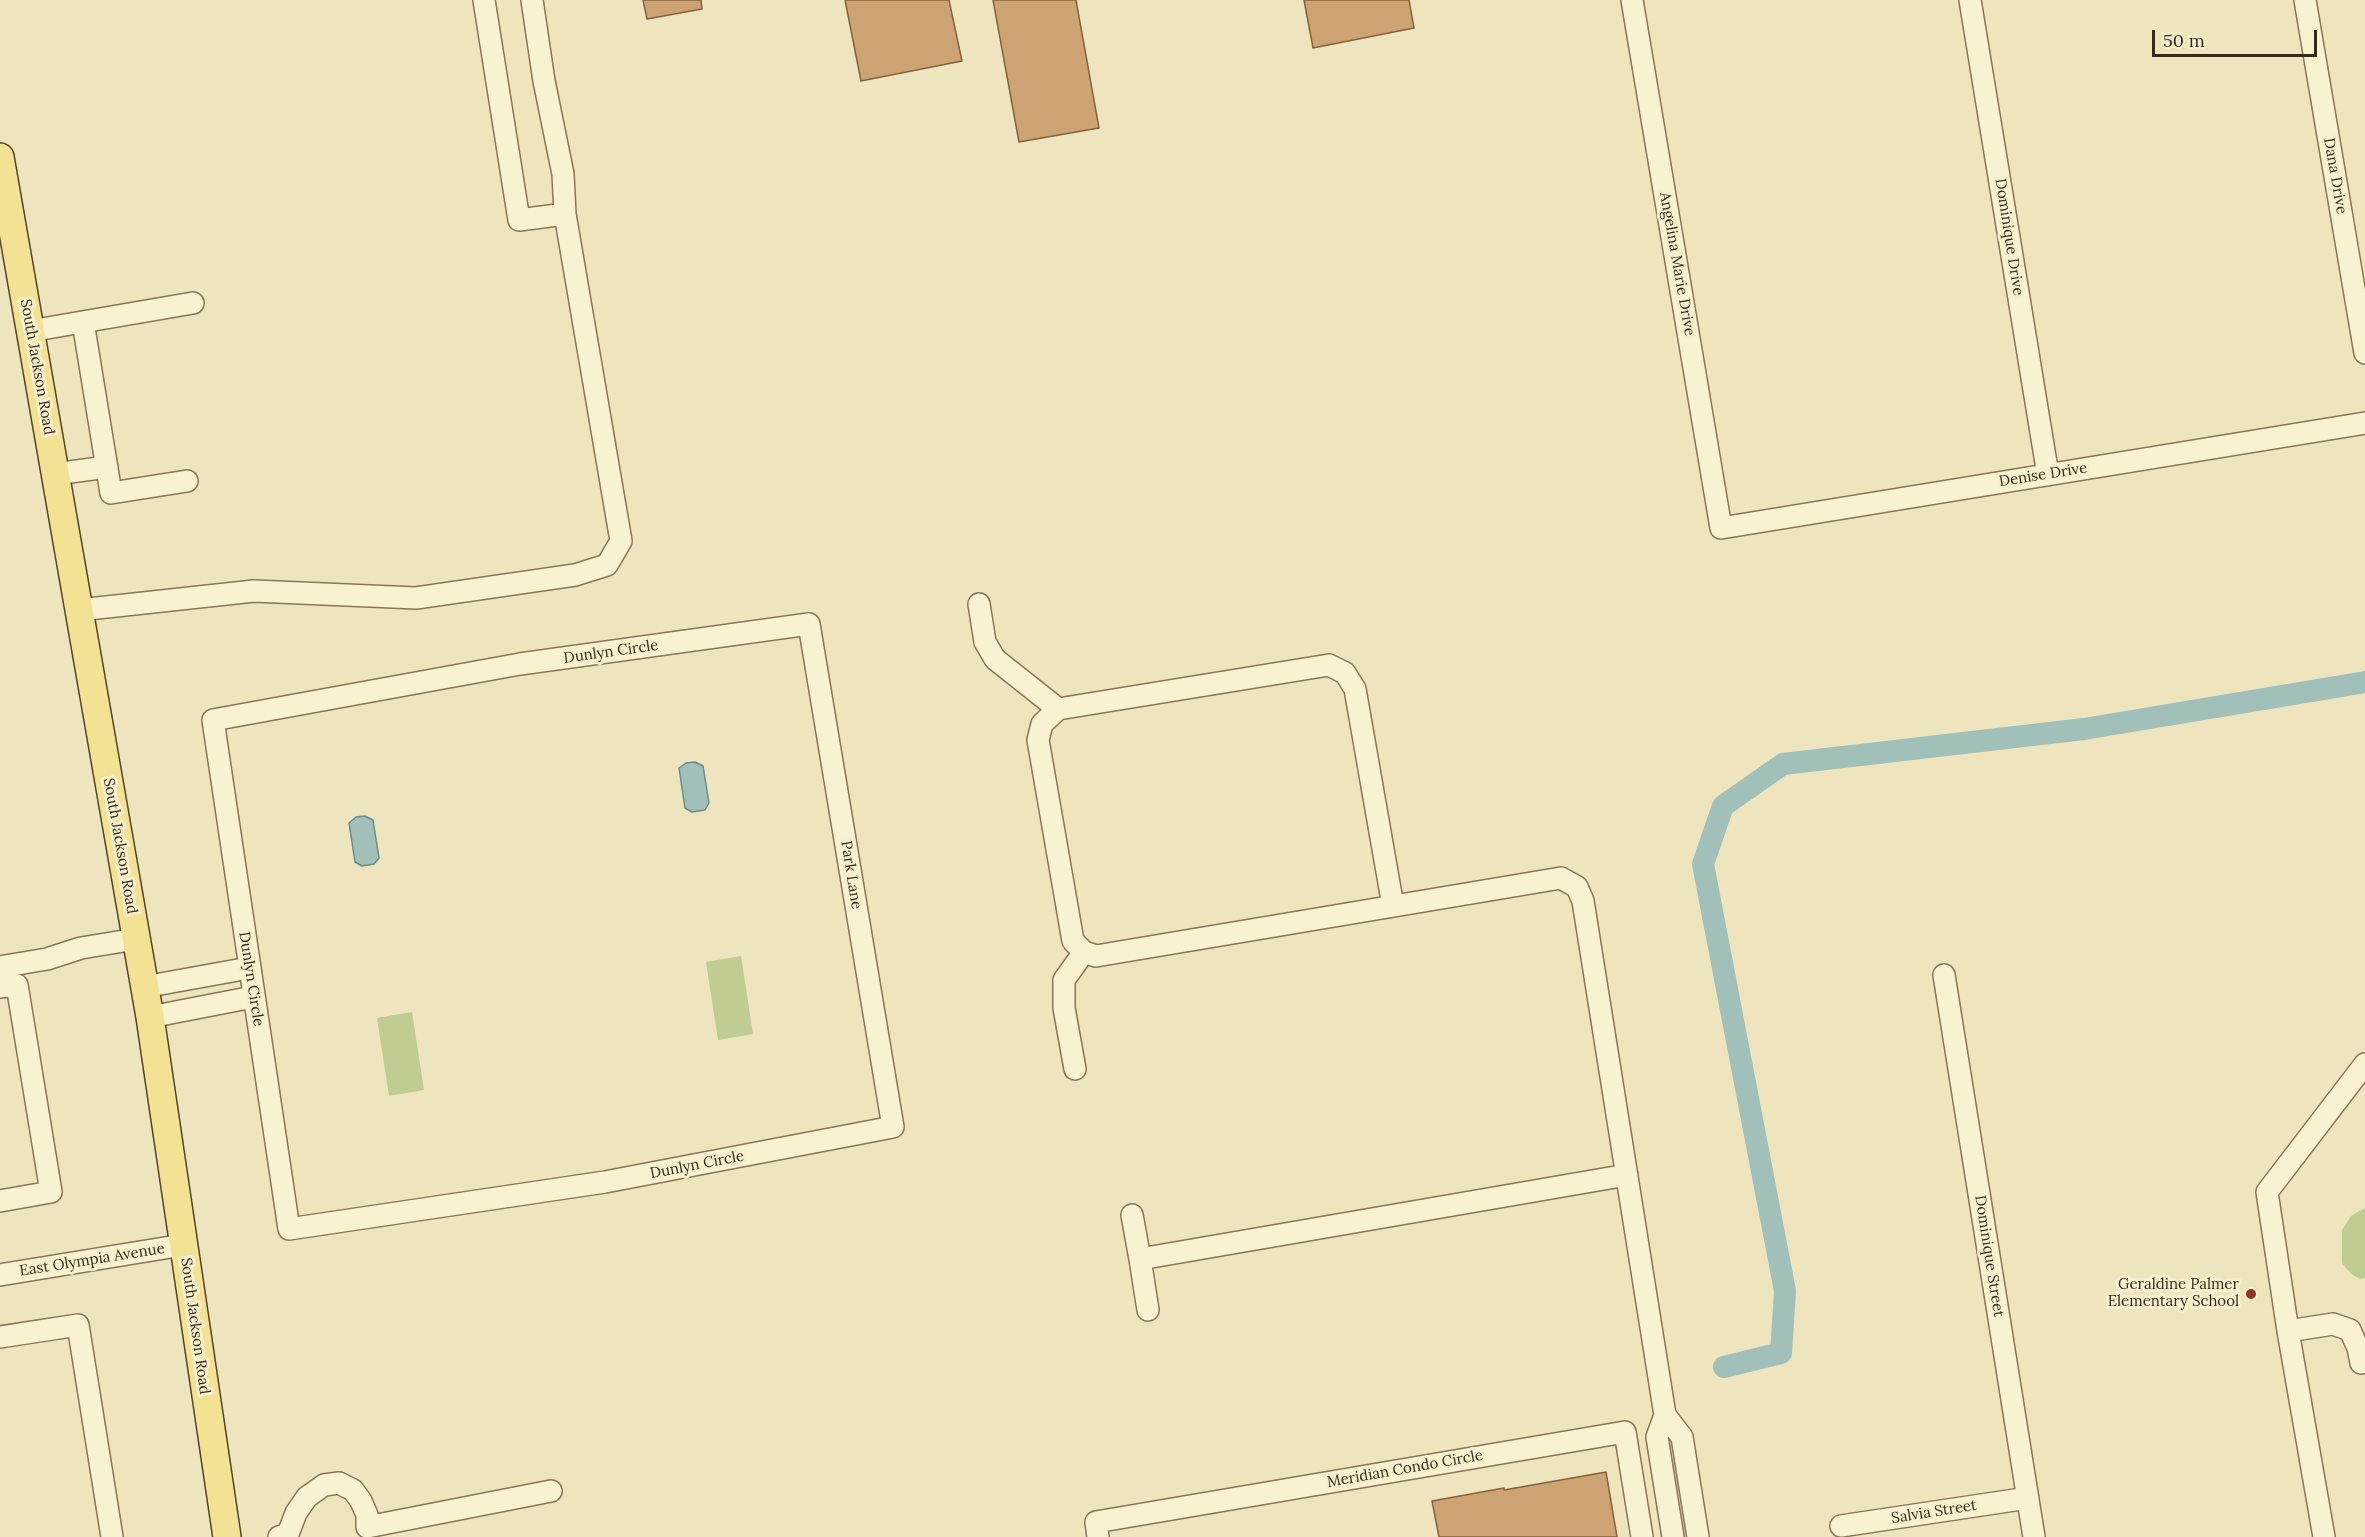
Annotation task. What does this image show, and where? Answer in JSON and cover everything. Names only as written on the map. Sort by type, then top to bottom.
[{"type":"main road","name":"South Jackson Road","points":[[0,157],[8,246],[30,331],[150,1017],[227,1537]]},
{"type":"street","points":[[484,0],[519,220],[565,214]]},
{"type":"street","points":[[79,610],[254,591],[416,598],[575,575],[607,565],[621,540],[565,214],[563,174],[544,81],[532,0]]},
{"type":"street","name":"Angelina Marie Drive","points":[[1632,0],[1721,528]]},
{"type":"street","name":"Dominique Drive","points":[[1970,0],[2048,475]]},
{"type":"street","name":"Dana Drive","points":[[2305,0],[2365,353]]},
{"type":"street","points":[[30,331],[193,303]]},
{"type":"street","points":[[82,322],[111,493],[188,481]]},
{"type":"street","name":"Denise Drive","points":[[1721,528],[2365,423]]},
{"type":"street","points":[[55,474],[107,466]]},
{"type":"street","points":[[979,604],[986,642],[995,659],[1059,709]]},
{"type":"street","name":"Dunlyn Circle","points":[[809,624],[520,664],[213,720],[289,1229],[605,1182],[893,1127]]},
{"type":"street","name":"Park Lane","points":[[809,624],[893,1127]]},
{"type":"street","points":[[1393,906],[1355,689],[1345,673],[1329,665],[1059,709],[1042,724],[1038,740],[1073,941],[1084,952],[1096,956],[1561,878],[1577,887],[1583,901],[1665,1415],[1682,1437],[1698,1537]]},
{"type":"street","points":[[0,967],[47,959],[81,948],[136,939]]},
{"type":"street","points":[[1075,1069],[1064,1008],[1064,980],[1084,952]]},
{"type":"street","points":[[144,987],[249,968]]},
{"type":"street","name":"Dominique Street","points":[[1944,975],[2034,1537]]},
{"type":"street","points":[[0,987],[17,984],[51,1192],[0,1201]]},
{"type":"street","points":[[150,1017],[253,997]]},
{"type":"street","points":[[2324,1537],[2288,1331],[2267,1192],[2365,1064]]},
{"type":"street","points":[[1140,1259],[1627,1175]]},
{"type":"street","points":[[1132,1215],[1148,1310]]},
{"type":"street","name":"East Olympia Avenue","points":[[0,1275],[183,1245]]},
{"type":"street","points":[[2288,1331],[2333,1324],[2350,1330],[2358,1348],[2361,1363]]},
{"type":"street","points":[[0,1337],[78,1325],[112,1537]]},
{"type":"street","points":[[1665,1415],[1657,1437],[1673,1537]]},
{"type":"street","name":"Meridian Condo Circle","points":[[1098,1537],[1096,1522],[1625,1432],[1642,1537]]},
{"type":"street","points":[[286,1536],[296,1513],[307,1497],[324,1485],[339,1483],[353,1490],[367,1515],[362,1532],[551,1491]]},
{"type":"street","name":"Salvia Street","points":[[1840,1526],[2028,1498]]},
{"type":"green space","points":[[741,956],[753,1034],[718,1040],[706,962]]},
{"type":"green space","points":[[412,1012],[424,1090],[389,1096],[377,1018]]},
{"type":"green space","points":[[2365,1208],[2365,1278],[2360,1279],[2351,1274],[2342,1263],[2342,1230],[2351,1216]]},
{"type":"water","points":[[695,762],[703,766],[709,803],[705,810],[692,812],[685,808],[679,768],[686,763]]},
{"type":"water","points":[[365,816],[373,820],[379,858],[374,864],[362,866],[355,862],[349,823],[356,817]]},
{"type":"building","points":[[643,0],[701,0],[702,9],[647,19]]},
{"type":"building","points":[[845,0],[949,0],[962,61],[861,81]]},
{"type":"building","points":[[993,0],[1076,0],[1099,128],[1019,142]]},
{"type":"building","points":[[1304,0],[1409,0],[1414,28],[1313,48]]},
{"type":"building","points":[[1606,1472],[1617,1537],[1439,1537],[1432,1501]]},
{"type":"waterway","points":[[1724,1367],[1781,1353],[1785,1291],[1703,864],[1723,806],[1783,764],[2084,729],[2365,682]]},
{"type":"place","name":"Geraldine Palmer Elementary School","points":[[2251,1294]]}]
